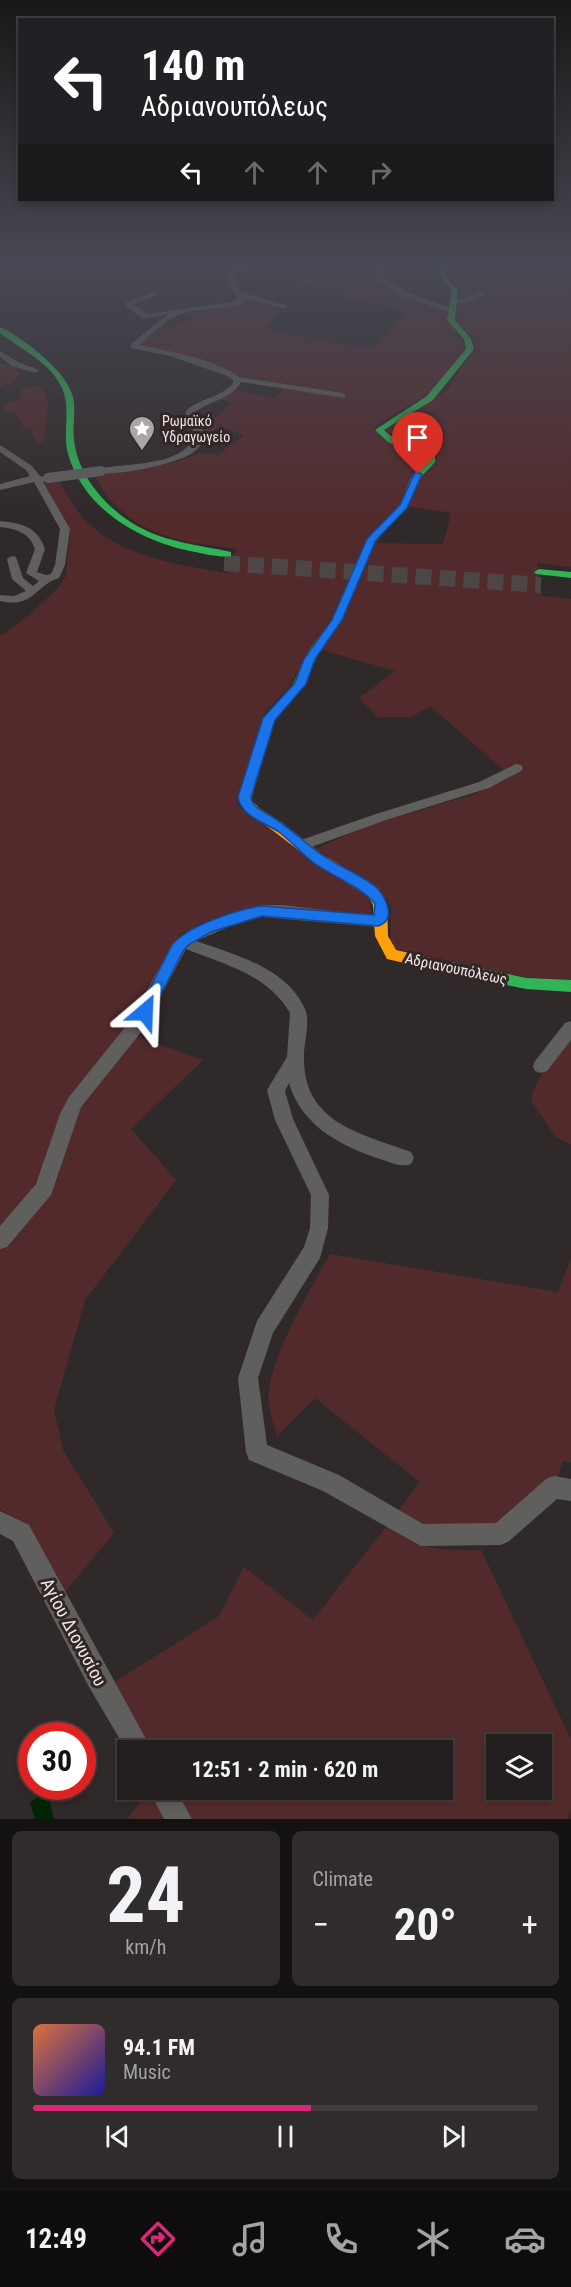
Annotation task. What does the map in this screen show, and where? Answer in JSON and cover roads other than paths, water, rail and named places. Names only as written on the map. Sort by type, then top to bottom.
[{"type":"street","points":[[5,347],[48,382],[55,399]]},
{"type":"street","points":[[24,347],[52,369],[64,382],[71,402],[68,431],[71,451],[84,477],[107,510],[123,524],[156,540],[226,558],[162,553],[139,546],[118,535]]},
{"type":"street","points":[[134,347],[172,354],[228,373],[237,379],[342,396]]},
{"type":"street","name":"Αδριανουπόλεως","points":[[469,347],[470,351],[430,398],[379,430],[386,438],[424,453],[432,459],[431,462],[415,478],[404,506],[372,539],[337,620],[309,659],[300,684],[274,711],[265,728],[247,786],[245,803],[303,845],[319,860],[364,885],[377,897],[382,908],[378,921],[379,933],[385,947],[395,956],[514,982],[549,987],[571,986]]},
{"type":"street","points":[[0,353],[15,364],[35,370]]},
{"type":"street","points":[[0,487],[27,479],[101,471],[167,460],[186,453],[197,444],[201,437],[200,432],[189,418],[189,413],[197,405],[233,388],[237,379]]},
{"type":"street","points":[[0,448],[42,479],[65,529],[59,567],[55,576],[22,599],[11,601],[0,598]]},
{"type":"street","points":[[60,463],[75,492]]},
{"type":"street","points":[[0,524],[18,527],[33,534],[40,549],[31,573],[38,578],[48,579]]},
{"type":"street","points":[[12,559],[15,576],[19,583],[34,591]]},
{"type":"street","points":[[571,575],[540,579],[571,588]]},
{"type":"street","points":[[303,845],[381,817],[484,785],[516,768]]},
{"type":"street","points":[[0,1240],[44,1189],[75,1102],[136,1026],[183,942],[214,926],[262,911],[378,921]]},
{"type":"street","points":[[183,942],[243,963],[264,975],[285,994],[298,1012],[295,1058],[300,1090],[315,1115],[344,1135],[382,1152],[405,1158]]},
{"type":"street","points":[[541,1066],[571,1028]]},
{"type":"street","points":[[295,1058],[276,1090],[284,1120],[320,1195],[319,1228],[313,1251],[264,1328],[248,1378],[256,1452],[331,1483],[421,1535],[500,1534],[554,1487],[571,1490]]},
{"type":"street","name":"Αγίου Διονυσίου","points":[[0,1521],[21,1533],[98,1678],[134,1740]]},
{"type":"street","points":[[168,1800],[179,1819]]},
{"type":"tunnel","points":[[224,563],[541,585]]},
{"type":"place","name":"Ρωμαϊκό Υδραγωγείο","points":[[142,452]]}]
